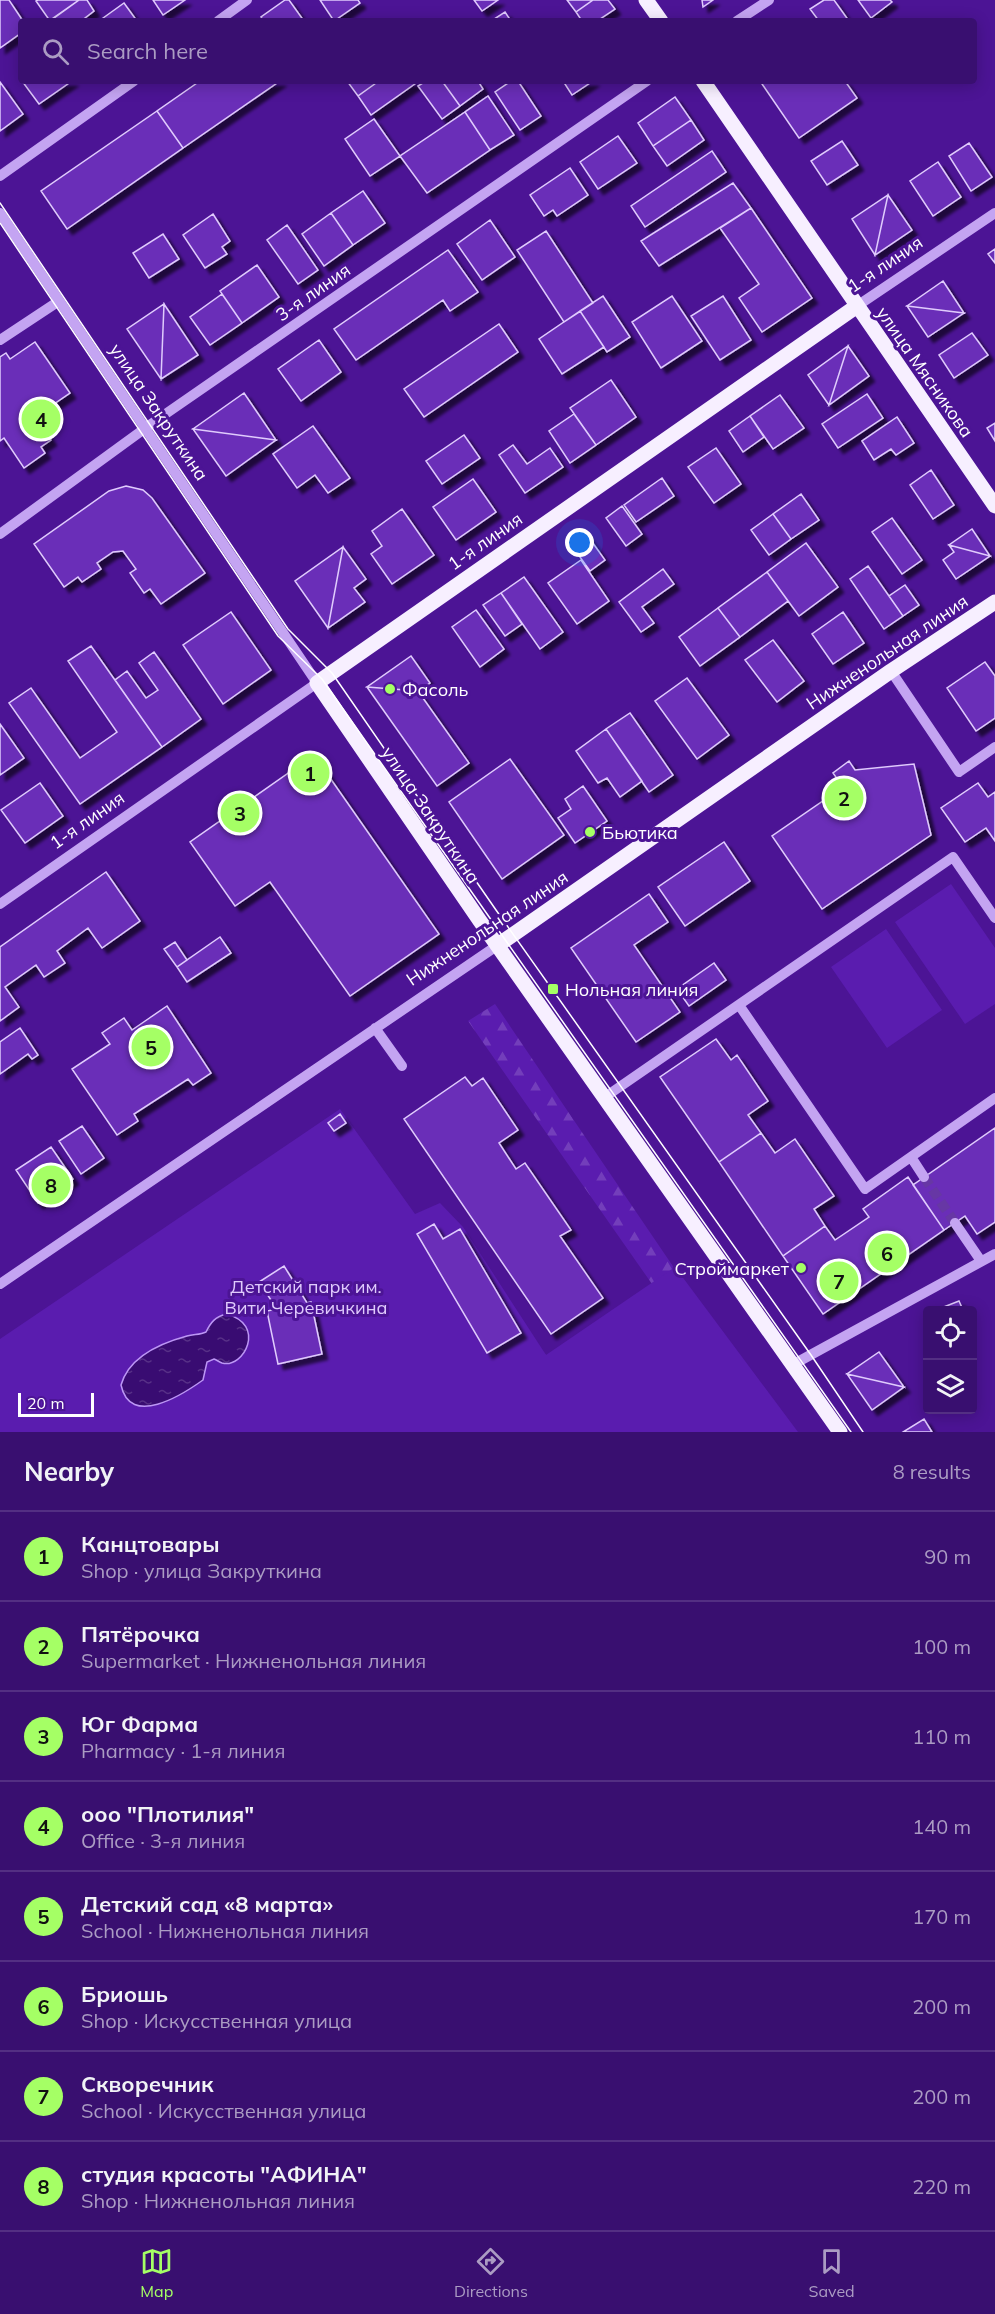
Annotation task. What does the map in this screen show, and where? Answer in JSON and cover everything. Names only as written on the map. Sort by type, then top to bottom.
[{"type":"main road","points":[[646,0],[659,18]]},
{"type":"main road","name":"улица Мясникова","points":[[705,84],[995,506]]},
{"type":"main road","name":"1-я линия","points":[[317,683],[856,306]]},
{"type":"main road","name":"Нижненольная линия","points":[[498,945],[891,671],[995,602]]},
{"type":"main road","name":"улица Закруткина","points":[[317,683],[840,1432]]},
{"type":"street","points":[[222,18],[247,0]]},
{"type":"street","points":[[742,18],[769,0]]},
{"type":"street","points":[[0,176],[130,84]]},
{"type":"street","name":"3-я линия","points":[[0,534],[146,427],[643,84]]},
{"type":"street","name":"улица Закруткина","points":[[0,213],[317,683]]},
{"type":"street","name":"1-я линия","points":[[856,306],[995,213]]},
{"type":"street","points":[[0,340],[59,301]]},
{"type":"street","points":[[891,671],[959,772],[995,747]]},
{"type":"street","name":"1-я линия","points":[[0,904],[317,683]]},
{"type":"street","points":[[605,1097],[953,857],[995,918]]},
{"type":"street","name":"Нижненольная линия","points":[[0,1284],[498,945]]},
{"type":"street","points":[[739,1005],[865,1189],[995,1098]]},
{"type":"street","points":[[375,1028],[402,1066]]},
{"type":"street","points":[[911,1157],[924,1177]]},
{"type":"street","points":[[955,1223],[981,1262]]},
{"type":"street","points":[[794,1364],[995,1254]]},
{"type":"green space","points":[[951,884],[995,948],[995,1004],[965,1024],[895,922]]},
{"type":"green space","points":[[886,929],[942,1010],[887,1048],[831,967]]},
{"type":"green space","points":[[495,1004],[723,1340],[572,1359],[547,1356],[652,1284],[468,1021]]},
{"type":"green space","name":"Детский парк им. Вити Черевичкина","points":[[340,1109],[415,1214],[440,1203],[463,1227],[546,1355],[675,1267],[798,1432],[0,1432],[0,1339]]},
{"type":"green space","points":[[529,1335],[547,1356],[475,1347]]},
{"type":"water","points":[[226,1314],[239,1319],[249,1335],[244,1353],[238,1359],[230,1363],[222,1363],[214,1359],[207,1362],[203,1380],[170,1400],[145,1406],[135,1404],[126,1398],[121,1385],[125,1375],[139,1359],[157,1347],[206,1332],[214,1320]]},
{"type":"building","points":[[0,0],[9,0],[21,18],[18,18],[18,35],[0,48]]},
{"type":"building","points":[[79,0],[54,18],[48,18],[36,1]]},
{"type":"building","points":[[79,0],[87,0],[94,11],[85,18],[53,18]]},
{"type":"building","points":[[153,0],[185,0],[163,15]]},
{"type":"building","points":[[285,0],[289,0],[302,18],[262,18]]},
{"type":"building","points":[[320,0],[358,0],[360,3],[338,18],[332,18]]},
{"type":"building","points":[[474,0],[498,0],[482,11]]},
{"type":"building","points":[[567,0],[593,0],[576,12]]},
{"type":"building","points":[[593,0],[608,0],[615,9],[602,18],[580,18],[576,12]]},
{"type":"building","points":[[702,0],[713,0],[703,7]]},
{"type":"building","points":[[824,0],[834,0],[847,18],[817,18],[810,9]]},
{"type":"building","points":[[858,0],[890,0],[892,2],[871,18]]},
{"type":"building","points":[[124,3],[135,18],[103,18]]},
{"type":"building","points":[[505,12],[509,18],[496,18]]},
{"type":"building","points":[[0,82],[23,114],[0,131]]},
{"type":"building","points":[[24,84],[68,84],[39,104]]},
{"type":"building","points":[[196,84],[276,84],[183,148],[157,111]]},
{"type":"building","points":[[349,84],[375,84],[358,96]]},
{"type":"building","points":[[375,84],[415,84],[371,115],[358,96]]},
{"type":"building","points":[[444,84],[460,106],[442,119],[418,86]]},
{"type":"building","points":[[444,84],[480,84],[483,89],[460,106]]},
{"type":"building","points":[[507,84],[520,84],[541,116],[520,130],[495,92]]},
{"type":"building","points":[[565,84],[588,84],[572,95]]},
{"type":"building","points":[[762,84],[847,84],[857,98],[799,138]]},
{"type":"building","points":[[488,96],[514,135],[490,150],[465,112]]},
{"type":"building","points":[[675,97],[691,120],[653,146],[638,123]]},
{"type":"building","points":[[157,111],[183,148],[67,229],[41,191]]},
{"type":"building","points":[[465,112],[490,150],[427,193],[400,156]]},
{"type":"building","points":[[374,119],[400,156],[370,176],[345,139]]},
{"type":"building","points":[[691,120],[704,140],[667,166],[653,146]]},
{"type":"building","points":[[618,136],[637,163],[598,189],[580,162]]},
{"type":"building","points":[[842,141],[858,165],[827,185],[811,161]]},
{"type":"building","points":[[969,143],[992,177],[971,191],[949,156]]},
{"type":"building","points":[[712,151],[726,172],[645,227],[631,206]]},
{"type":"building","points":[[938,162],[961,197],[933,216],[910,181]]},
{"type":"building","points":[[570,168],[588,195],[557,216],[553,210],[544,216],[530,195]]},
{"type":"building","points":[[733,183],[751,208],[659,266],[641,241]]},
{"type":"building","points":[[363,191],[385,223],[353,245],[331,213]]},
{"type":"building","points":[[888,195],[912,230],[875,255]]},
{"type":"building","points":[[888,195],[875,255],[852,219]]},
{"type":"building","points":[[751,208],[812,298],[762,332],[739,298],[759,284],[720,228]]},
{"type":"building","points":[[331,213],[353,245],[324,266],[302,234]]},
{"type":"building","points":[[213,214],[230,241],[222,247],[227,254],[205,268],[183,235]]},
{"type":"building","points":[[490,220],[515,257],[482,280],[457,244]]},
{"type":"building","points":[[287,225],[318,270],[298,284],[267,240]]},
{"type":"building","points":[[546,231],[593,303],[564,322],[517,250]]},
{"type":"building","points":[[163,234],[179,259],[149,278],[133,253]]},
{"type":"building","points":[[995,249],[995,263],[988,254]]},
{"type":"building","points":[[448,250],[478,292],[450,311],[443,300],[356,360],[334,329]]},
{"type":"building","points":[[257,265],[279,297],[242,323],[220,291]]},
{"type":"building","points":[[943,281],[964,313],[907,306]]},
{"type":"building","points":[[222,294],[242,323],[210,345],[190,317]]},
{"type":"building","points":[[603,296],[630,337],[607,352],[580,311]]},
{"type":"building","points":[[672,296],[702,341],[661,368],[632,322]]},
{"type":"building","points":[[723,296],[751,340],[720,360],[691,316]]},
{"type":"building","points":[[164,304],[198,355],[161,379]]},
{"type":"building","points":[[164,304],[161,379],[127,329]]},
{"type":"building","points":[[907,306],[964,313],[928,337]]},
{"type":"building","points":[[580,311],[604,347],[562,374],[539,339]]},
{"type":"building","points":[[499,324],[518,352],[424,417],[404,389]]},
{"type":"building","points":[[972,333],[988,355],[954,378],[939,355]]},
{"type":"building","points":[[319,340],[341,372],[301,401],[278,369]]},
{"type":"building","points":[[35,342],[70,393],[35,417],[51,440],[41,447],[45,453],[24,468],[4,438],[0,441],[0,357],[6,353],[10,359]]},
{"type":"building","points":[[848,346],[829,405],[808,375]]},
{"type":"building","points":[[848,346],[869,376],[829,405]]},
{"type":"building","points":[[611,380],[636,417],[596,445],[570,408]]},
{"type":"building","points":[[244,393],[276,440],[193,429]]},
{"type":"building","points":[[867,394],[883,418],[838,448],[822,424]]},
{"type":"building","points":[[780,395],[804,428],[773,449],[750,416]]},
{"type":"building","points":[[574,414],[596,445],[570,463],[549,431]]},
{"type":"building","points":[[750,416],[764,437],[743,452],[729,431]]},
{"type":"building","points":[[897,417],[914,443],[896,455],[891,449],[874,460],[862,441]]},
{"type":"building","points":[[995,423],[995,441],[987,428]]},
{"type":"building","points":[[313,426],[350,478],[328,493],[315,475],[297,488],[273,454]]},
{"type":"building","points":[[193,429],[276,440],[226,476]]},
{"type":"building","points":[[464,435],[480,458],[442,484],[426,461]]},
{"type":"building","points":[[513,445],[527,464],[550,448],[563,467],[525,493],[499,455]]},
{"type":"building","points":[[716,448],[741,484],[714,503],[688,467]]},
{"type":"building","points":[[931,470],[954,505],[933,519],[910,485]]},
{"type":"building","points":[[662,478],[674,496],[636,522],[624,505]]},
{"type":"building","points":[[473,479],[496,512],[456,540],[433,507]]},
{"type":"building","points":[[126,486],[143,490],[152,498],[205,573],[161,604],[150,589],[144,593],[130,573],[136,569],[123,551],[113,552],[97,563],[101,569],[82,582],[78,577],[64,587],[34,544],[109,491]]},
{"type":"building","points":[[801,494],[819,520],[791,539],[773,514]]},
{"type":"building","points":[[622,506],[642,534],[626,546],[606,518]]},
{"type":"building","points":[[402,509],[434,555],[392,584],[371,554],[382,546],[372,531]]},
{"type":"building","points":[[773,514],[791,539],[769,555],[751,530]]},
{"type":"building","points":[[892,518],[922,560],[902,574],[872,532]]},
{"type":"building","points":[[972,529],[990,556],[949,545]]},
{"type":"building","points":[[585,532],[605,560],[590,571],[570,543]]},
{"type":"building","points":[[806,543],[838,587],[799,616],[767,572]]},
{"type":"building","points":[[949,545],[990,556],[956,579],[943,560],[954,552]]},
{"type":"building","points":[[343,547],[366,579],[354,588],[365,602],[328,628]]},
{"type":"building","points":[[343,547],[328,628],[295,581]]},
{"type":"building","points":[[581,560],[609,601],[577,624],[548,583]]},
{"type":"building","points":[[868,566],[903,616],[884,629],[850,579]]},
{"type":"building","points":[[663,569],[674,584],[642,607],[654,623],[641,632],[619,602]]},
{"type":"building","points":[[767,572],[788,601],[740,637],[718,608]]},
{"type":"building","points":[[524,577],[563,632],[540,649],[501,593]]},
{"type":"building","points":[[905,585],[919,605],[903,616],[889,596]]},
{"type":"building","points":[[501,593],[522,624],[505,636],[483,605]]},
{"type":"building","points":[[718,608],[740,637],[700,666],[679,637]]},
{"type":"building","points":[[476,610],[504,649],[480,667],[452,627]]},
{"type":"building","points":[[231,612],[271,670],[223,704],[183,645]]},
{"type":"building","points":[[843,612],[864,643],[833,664],[812,634]]},
{"type":"building","points":[[773,640],[804,681],[777,702],[745,660]]},
{"type":"building","points":[[91,646],[162,747],[80,804],[9,703],[31,688],[80,758],[117,732],[68,661]]},
{"type":"building","points":[[154,652],[201,719],[162,747],[115,680],[127,671],[146,698],[158,690],[139,663]]},
{"type":"building","points":[[411,656],[430,683],[418,691],[367,687]]},
{"type":"building","points":[[985,662],[995,676],[995,718],[976,731],[947,688]]},
{"type":"building","points":[[687,678],[729,735],[697,759],[655,701]]},
{"type":"building","points":[[367,687],[418,691],[469,763],[437,786]]},
{"type":"building","points":[[630,713],[673,775],[649,792],[606,729]]},
{"type":"building","points":[[0,724],[24,758],[0,775]]},
{"type":"building","points":[[606,729],[642,781],[620,797],[607,778],[598,783],[576,751]]},
{"type":"building","points":[[314,755],[439,934],[350,996],[270,882],[235,906],[190,842]]},
{"type":"building","points":[[510,759],[564,835],[502,879],[449,802]]},
{"type":"building","points":[[849,761],[855,770],[914,764],[931,835],[822,909],[772,836],[843,787],[833,773]]},
{"type":"building","points":[[40,783],[63,816],[25,843],[1,810]]},
{"type":"building","points":[[978,783],[988,797],[995,792],[995,841],[986,828],[965,842],[941,808]]},
{"type":"building","points":[[583,786],[607,821],[575,843],[558,818],[571,809],[565,799]]},
{"type":"building","points":[[724,842],[750,881],[685,926],[658,887]]},
{"type":"building","points":[[106,872],[140,921],[102,948],[88,928],[57,951],[65,963],[44,977],[36,965],[5,987],[19,1007],[0,1021],[0,947]]},
{"type":"building","points":[[649,894],[668,922],[634,945],[680,1012],[636,1042],[571,948]]},
{"type":"building","points":[[220,937],[231,953],[187,982],[177,967]]},
{"type":"building","points":[[175,942],[187,960],[177,967],[164,949]]},
{"type":"building","points":[[714,963],[726,980],[689,1006],[677,989]]},
{"type":"building","points":[[167,1006],[211,1073],[193,1085],[188,1079],[134,1114],[138,1121],[117,1135],[72,1069],[110,1044],[102,1033],[124,1018],[132,1030]]},
{"type":"building","points":[[20,1028],[38,1055],[32,1059],[28,1054],[0,1074],[0,1042]]},
{"type":"building","points":[[716,1039],[731,1060],[737,1055],[768,1101],[748,1115],[761,1133],[719,1162],[660,1077]]},
{"type":"building","points":[[465,1077],[472,1086],[483,1078],[518,1130],[499,1143],[516,1169],[525,1163],[571,1230],[560,1236],[603,1298],[551,1334],[404,1119]]},
{"type":"building","points":[[340,1114],[346,1123],[334,1131],[328,1123]]},
{"type":"building","points":[[82,1126],[104,1158],[81,1174],[59,1141]]},
{"type":"building","points":[[995,1128],[995,1222],[977,1234],[965,1216],[944,1230],[913,1185]]},
{"type":"building","points":[[761,1133],[775,1153],[795,1139],[834,1196],[814,1209],[825,1226],[783,1256],[719,1162]]},
{"type":"building","points":[[51,1147],[73,1179],[38,1203],[16,1170]]},
{"type":"building","points":[[908,1177],[944,1230],[823,1314],[783,1256],[825,1226],[835,1240],[869,1217],[863,1209]]},
{"type":"building","points":[[434,1224],[443,1239],[460,1229],[521,1333],[487,1353],[417,1234]]},
{"type":"building","points":[[284,1266],[307,1303],[311,1302],[322,1354],[278,1364],[267,1311],[277,1309],[259,1282]]},
{"type":"building","points":[[959,1301],[961,1306],[946,1306]]},
{"type":"building","points":[[879,1352],[904,1387],[847,1374]]},
{"type":"building","points":[[847,1374],[904,1387],[872,1410]]},
{"type":"building","points":[[924,1419],[932,1432],[903,1432]]},
{"type":"tunnel","points":[[924,1177],[955,1223]]},
{"type":"tram line","points":[[0,203],[288,629],[332,673],[863,1432]]},
{"type":"tram line","points":[[0,223],[278,636],[322,679],[851,1432]]},
{"type":"place","name":"ооо \"Плотилия\"","points":[[41,419]]},
{"type":"place","name":"Фасоль","points":[[390,689]]},
{"type":"place","name":"Канцтовары","points":[[310,773]]},
{"type":"place","name":"Пятёрочка","points":[[844,798]]},
{"type":"place","name":"Юг Фарма","points":[[240,813]]},
{"type":"place","name":"Бьютика","points":[[590,832]]},
{"type":"place","name":"Нольная линия","points":[[553,989]]},
{"type":"place","name":"Детский сад «8 марта»","points":[[151,1047]]},
{"type":"place","name":"студия красоты \"АФИНА\"","points":[[51,1185]]},
{"type":"place","name":"Бриошь","points":[[887,1253]]},
{"type":"place","name":"Строймаркет","points":[[801,1268]]},
{"type":"place","name":"Скворечник","points":[[839,1281]]}]
